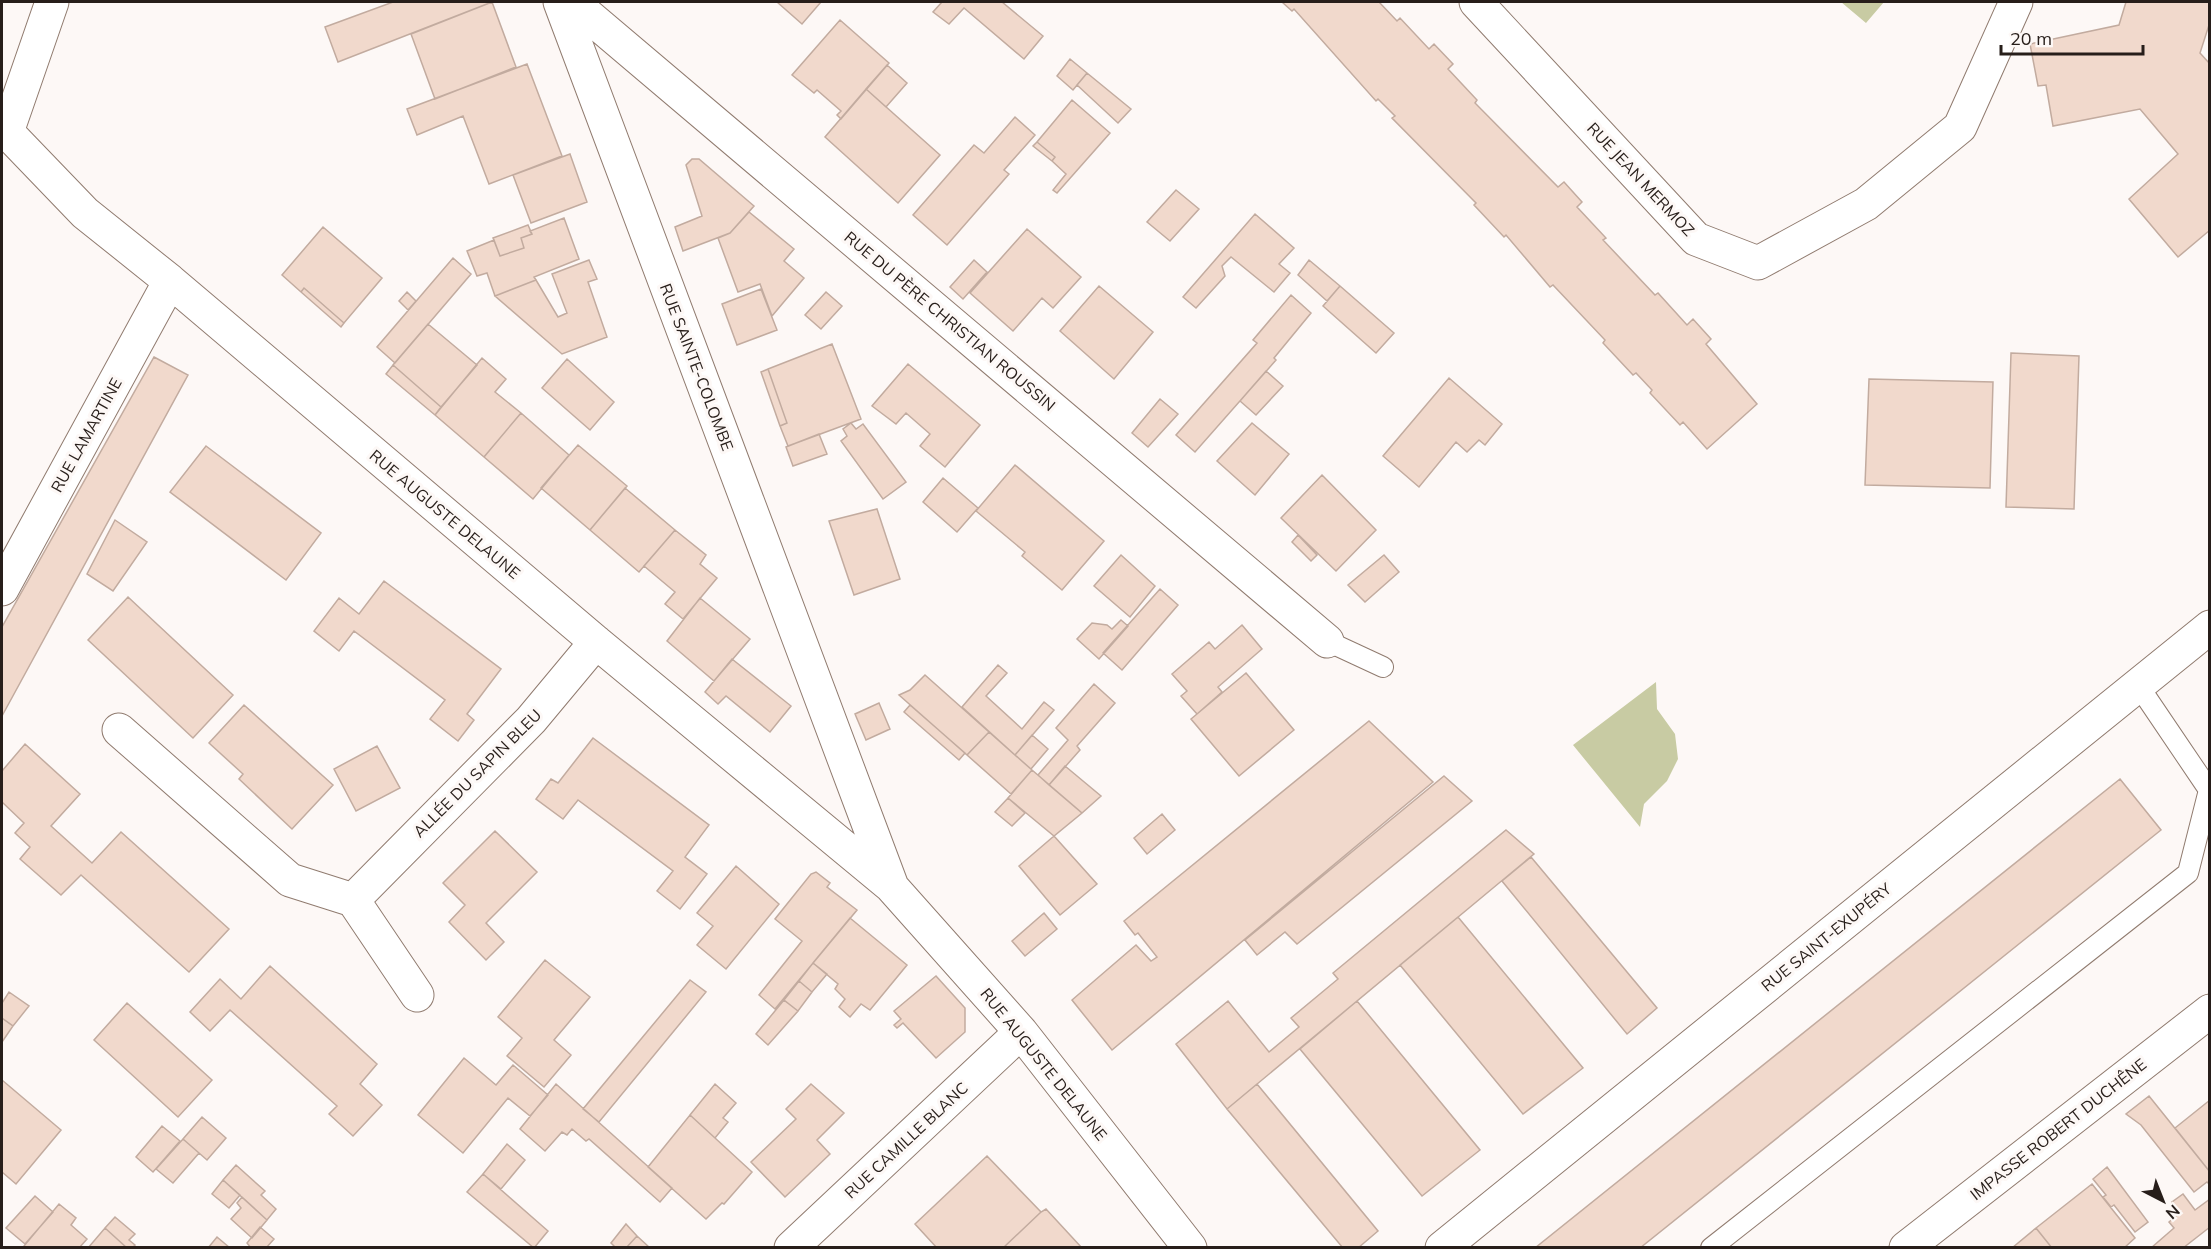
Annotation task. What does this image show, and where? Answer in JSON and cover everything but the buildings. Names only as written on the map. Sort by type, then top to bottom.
[{"type":"street","name":"RUE AUGUSTE DELAUNE","points":[[52,2],[6,132],[84,213],[170,281],[596,642],[891,886],[1021,1032],[1190,1248]]},
{"type":"street","name":"RUE SAINTE-COLOMBE","points":[[560,2],[834,733]]},
{"type":"street","name":"RUE DU PÈRE CHRISTIAN ROUSSIN","points":[[572,2],[1328,641]]},
{"type":"street","name":"RUE JEAN MERMOZ","points":[[1476,2],[1696,239],[1758,263],[1866,204],[1960,127],[2016,2]]},
{"type":"street","name":"RUE LAMARTINE","points":[[2,589],[170,281]]},
{"type":"street","name":"RUE SAINT-EXUPÉRY","points":[[1442,1248],[2210,627]]},
{"type":"street","name":"ALLÉE DU SAPIN BLEU","points":[[353,900],[531,720],[596,642]]},
{"type":"street","points":[[119,730],[290,880],[353,900],[417,995]]},
{"type":"street","name":"RUE AUGUSTE DELAUNE","points":[[834,733],[891,886]]},
{"type":"street","name":"IMPASSE ROBERT DUCHÊNE","points":[[1906,1248],[2210,1011]]},
{"type":"street","name":"RUE CAMILLE BLANC","points":[[791,1248],[1021,1032]]},
{"type":"lane","points":[[1328,641],[1383,667]]},
{"type":"lane","points":[[1712,1248],[2188,873],[2209,790],[2138,685]]},
{"type":"green space","points":[[1841,2],[1884,2],[1866,23]]},
{"type":"green space","points":[[1656,682],[1657,709],[1675,734],[1678,759],[1667,781],[1644,804],[1640,827],[1573,745]]}]
